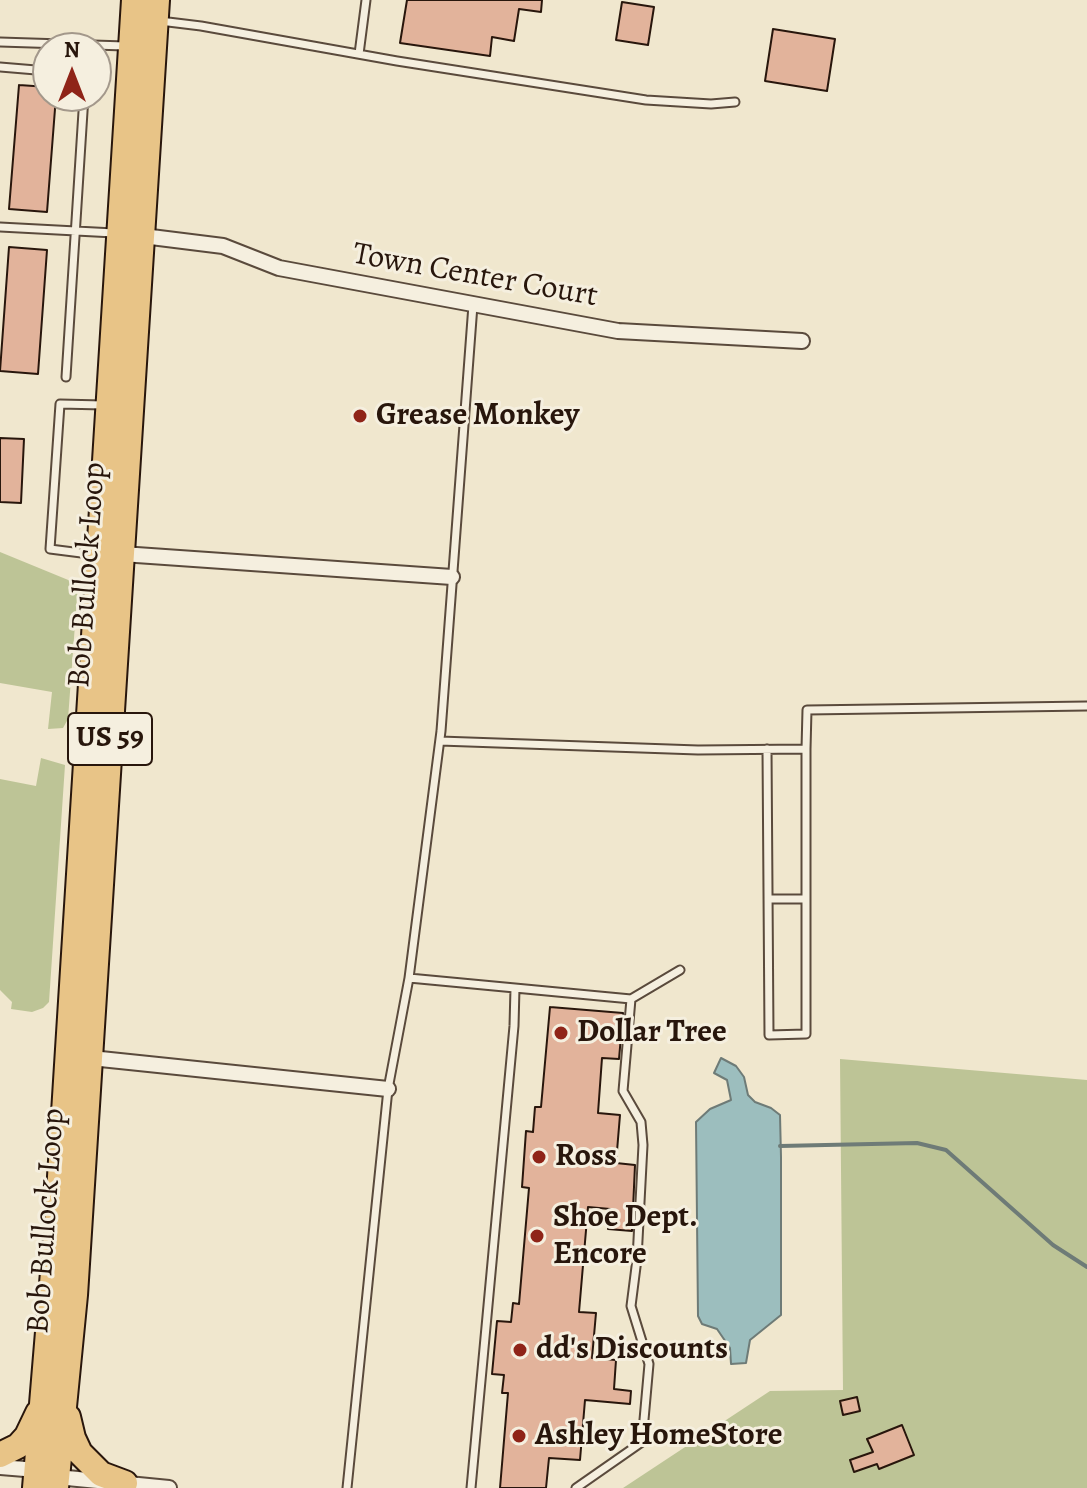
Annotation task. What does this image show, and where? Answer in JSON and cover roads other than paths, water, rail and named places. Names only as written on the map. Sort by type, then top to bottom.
[{"type":"highway","name":"Bob Bullock Loop","points":[[54,1395],[57,1224],[110,554],[131,235],[131,46],[134,0]]},
{"type":"highway","name":"Bob Bullock Loop","points":[[46,1481],[91,1058],[113,681],[108,605],[107,562],[110,554],[106,443],[131,235],[148,145],[153,7]]},
{"type":"highway","points":[[0,1455],[18,1446],[54,1395],[69,1420],[80,1453],[101,1474],[125,1483]]},
{"type":"street","name":"Town Center Court","points":[[131,235],[223,246],[279,268],[618,331],[802,341]]},
{"type":"street","points":[[110,554],[452,577]]},
{"type":"street","points":[[91,1058],[388,1089]]},
{"type":"street","points":[[0,1467],[46,1481],[125,1483],[169,1488]]},
{"type":"lane","points":[[359,54],[366,0]]},
{"type":"lane","points":[[153,7],[201,26],[359,54],[646,100],[711,104],[735,102]]},
{"type":"lane","points":[[0,42],[131,46]]},
{"type":"lane","points":[[0,67],[32,70]]},
{"type":"lane","points":[[66,377],[83,112]]},
{"type":"lane","points":[[0,227],[131,235]]},
{"type":"lane","points":[[347,1488],[388,1089],[409,978],[440,741],[473,305]]},
{"type":"lane","points":[[109,406],[60,404],[50,549],[110,554]]},
{"type":"lane","points":[[767,749],[769,1035],[806,1034],[807,710],[1087,706]]},
{"type":"lane","points":[[440,741],[698,750],[806,749]]},
{"type":"lane","points":[[768,899],[806,899]]},
{"type":"lane","points":[[409,978],[631,999],[680,970]]},
{"type":"lane","points":[[471,1488],[515,988]]},
{"type":"lane","points":[[576,1488],[642,1442],[649,1364],[631,1306],[637,1259],[642,1133],[641,1122],[623,1091],[631,999]]},
{"type":"water","points":[[721,1058],[736,1066],[744,1077],[748,1095],[755,1102],[780,1115],[781,1315],[750,1340],[746,1363],[731,1364],[730,1348],[717,1329],[702,1324],[698,1316],[696,1122],[710,1109],[731,1100],[727,1080],[714,1073]]},
{"type":"waterway","points":[[780,1146],[917,1143],[946,1150],[1053,1245],[1087,1267]]},
{"type":"place","name":"Grease Monkey","points":[[360,416]]},
{"type":"place","name":"Dollar Tree","points":[[561,1033]]},
{"type":"place","name":"Ross","points":[[539,1157]]},
{"type":"place","name":"Shoe Dept. Encore","points":[[537,1236]]},
{"type":"place","name":"dd's Discounts","points":[[520,1350]]},
{"type":"place","name":"Ashley HomeStore","points":[[519,1436]]}]
